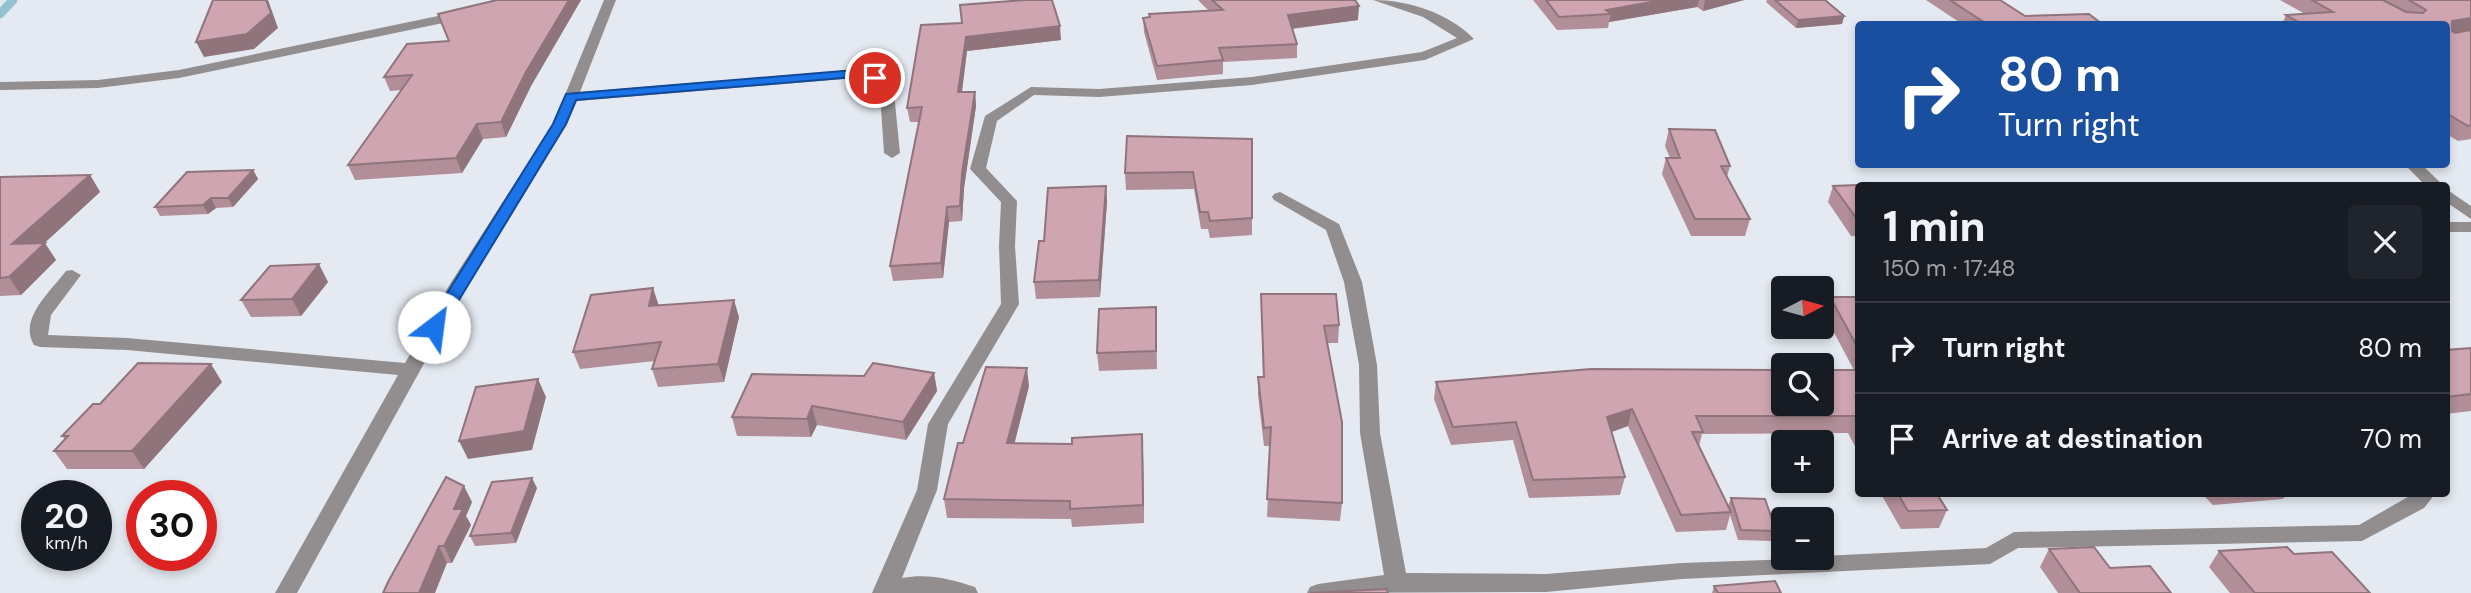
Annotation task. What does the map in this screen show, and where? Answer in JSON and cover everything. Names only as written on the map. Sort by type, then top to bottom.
[{"type":"street","points":[[286,593],[459,285],[559,124],[610,0]]},
{"type":"street","points":[[884,592],[927,490],[938,424],[1010,304],[1007,246],[1009,201],[978,169],[990,119],[1031,91],[1099,93],[1252,81],[1425,56],[1467,39],[1428,14],[1379,0]]},
{"type":"street","points":[[0,86],[98,83],[179,75],[477,11]]},
{"type":"street","points":[[571,97],[855,74],[875,78],[887,93],[892,153]]},
{"type":"street","points":[[2416,168],[2431,182]]},
{"type":"street","points":[[1280,197],[1333,227],[1353,282],[1368,365],[1370,433],[1396,583]]},
{"type":"street","points":[[2450,197],[2471,214]]},
{"type":"street","points":[[2450,227],[2471,227]]},
{"type":"street","points":[[72,275],[38,323],[37,335],[40,341],[127,344],[410,370]]},
{"type":"street","points":[[1318,593],[1396,583],[1546,583],[1682,571],[1990,556],[2014,540],[2362,533],[2417,503],[2422,497]]},
{"type":"street","points":[[884,592],[911,584],[936,584],[967,593]]},
{"type":"building","points":[[213,0],[266,0],[271,13],[247,34],[196,42]]},
{"type":"building","points":[[497,0],[569,0],[526,72],[501,122],[477,124],[456,158],[348,165],[412,75],[384,77],[407,44],[449,41],[438,14]]},
{"type":"building","points":[[1052,0],[1060,26],[966,37],[958,92],[975,92],[962,173],[960,206],[947,207],[941,263],[890,266],[922,107],[907,108],[921,25],[962,23],[960,5]]},
{"type":"building","points":[[1212,0],[1355,0],[1359,6],[1288,15],[1297,44],[1219,48],[1223,60],[1157,66],[1143,18],[1150,17],[1149,14],[1223,10]]},
{"type":"building","points":[[1546,0],[1663,0],[1606,10],[1611,14],[1559,17]]},
{"type":"building","points":[[1775,0],[1825,0],[1844,16],[1798,20]]},
{"type":"building","points":[[1950,0],[2000,0],[2025,16],[2089,14],[2098,21],[1982,21]]},
{"type":"building","points":[[2312,0],[2383,0],[2406,12],[2423,13],[2426,10],[2409,0],[2471,0],[2471,18],[2452,21],[2452,31],[2455,33],[2471,30],[2471,125],[2468,126],[2450,115],[2450,21],[2297,21],[2286,15],[2333,12]]},
{"type":"building","points":[[1669,129],[1715,130],[1730,166],[1721,166],[1750,219],[1695,219],[1666,158],[1680,158]]},
{"type":"building","points":[[1127,136],[1252,139],[1252,218],[1210,221],[1208,212],[1200,212],[1193,172],[1125,173]]},
{"type":"building","points":[[253,170],[228,198],[211,198],[203,205],[155,207],[187,172]]},
{"type":"building","points":[[90,175],[12,244],[45,243],[9,277],[0,278],[0,177]]},
{"type":"building","points":[[1855,185],[1855,216],[1833,186]]},
{"type":"building","points":[[1106,186],[1099,280],[1034,282],[1039,241],[1044,241],[1048,188]]},
{"type":"building","points":[[319,264],[292,299],[241,300],[270,266]]},
{"type":"building","points":[[653,288],[649,306],[734,300],[718,364],[652,369],[661,342],[573,352],[591,295]]},
{"type":"building","points":[[1261,294],[1336,294],[1339,325],[1324,326],[1342,422],[1342,503],[1267,499],[1271,427],[1264,428],[1258,377],[1264,377]]},
{"type":"building","points":[[1834,297],[1855,297],[1855,343],[1834,304]]},
{"type":"building","points":[[1156,307],[1156,351],[1097,353],[1099,309]]},
{"type":"building","points":[[2471,348],[2471,394],[2450,397],[2450,350]]},
{"type":"building","points":[[138,363],[211,364],[132,451],[54,451],[68,436],[62,436],[93,404],[100,404]]},
{"type":"building","points":[[873,363],[934,373],[903,422],[812,406],[807,419],[732,417],[752,374],[864,376]]},
{"type":"building","points":[[986,367],[1027,368],[1007,443],[1072,444],[1072,438],[1142,434],[1143,505],[1070,509],[1070,501],[944,499],[958,443],[963,443]]},
{"type":"building","points":[[1591,369],[1771,370],[1771,416],[1696,416],[1703,432],[1692,432],[1731,512],[1681,515],[1632,409],[1607,417],[1625,477],[1533,480],[1516,422],[1453,427],[1436,382]]},
{"type":"building","points":[[1834,370],[1855,370],[1855,416],[1834,416]]},
{"type":"building","points":[[538,379],[524,431],[459,441],[476,387]]},
{"type":"building","points":[[446,477],[464,486],[454,509],[463,509],[444,546],[439,546],[419,593],[383,593],[388,582]]},
{"type":"building","points":[[532,478],[511,533],[470,536],[492,482]]},
{"type":"building","points":[[1900,497],[1939,497],[1947,510],[1908,511]]},
{"type":"building","points":[[1731,498],[1765,499],[1771,516],[1771,531],[1741,530]]},
{"type":"building","points":[[2094,547],[2110,568],[2150,566],[2171,593],[2080,593],[2049,549]]},
{"type":"building","points":[[2287,547],[2294,554],[2332,552],[2370,593],[2255,593],[2219,551]]},
{"type":"building","points":[[1775,581],[1781,593],[1718,593],[1714,586]]},
{"type":"building","points":[[1387,589],[1388,593],[1310,593]]},
{"type":"waterway","points":[[0,14],[13,0]]},
{"type":"route","points":[[434,327],[559,124],[571,97],[821,76],[855,74],[875,78]]}]
